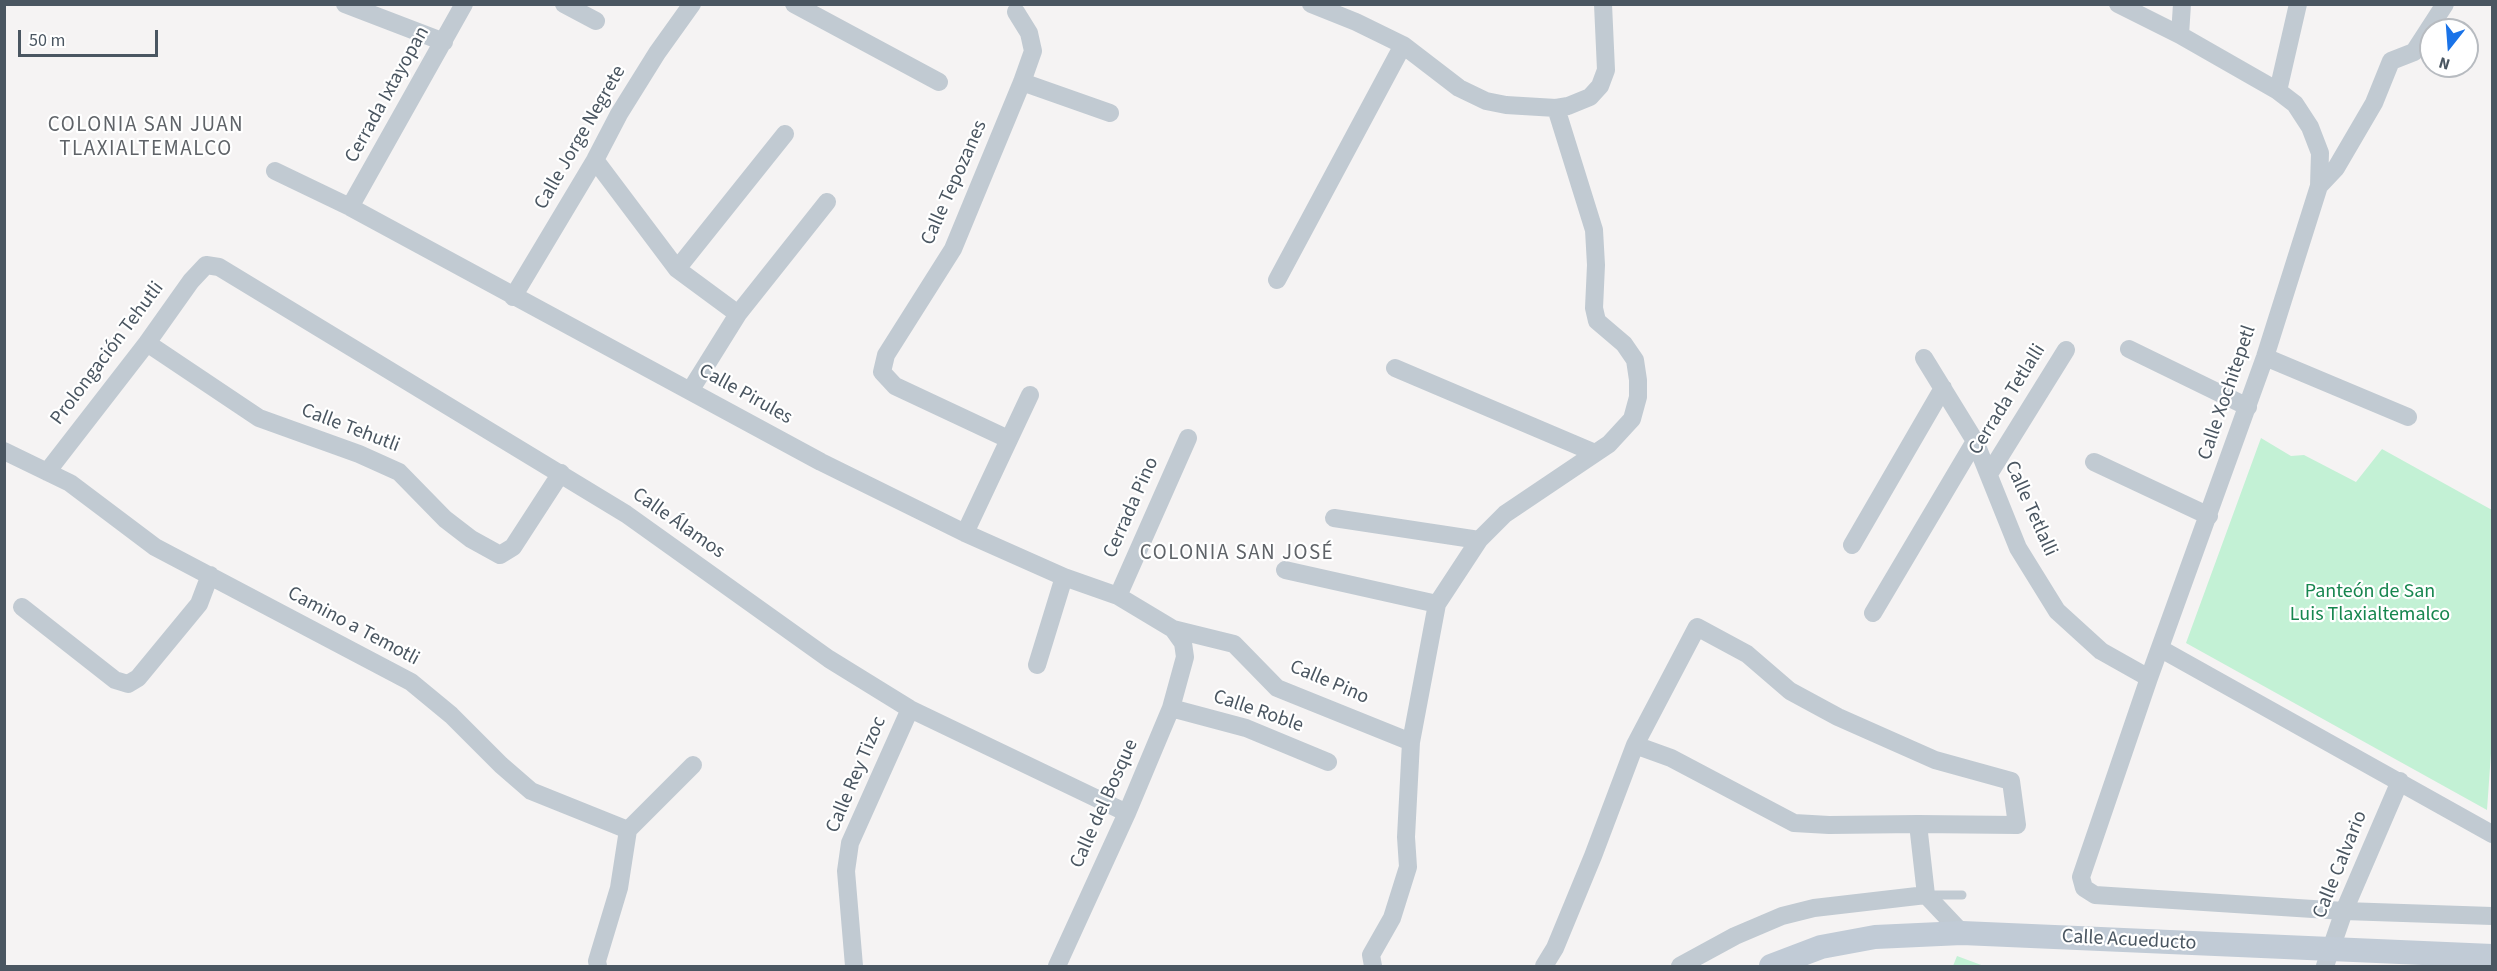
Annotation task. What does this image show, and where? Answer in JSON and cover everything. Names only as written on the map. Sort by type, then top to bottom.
[{"type":"street","points":[[345,4],[444,42]]},
{"type":"street","name":"Cerrada Ixtayopan","points":[[350,207],[464,4]]},
{"type":"street","points":[[564,4],[596,21]]},
{"type":"street","name":"Calle Jorge Negrete","points":[[513,297],[595,160],[624,106],[657,53],[692,4]]},
{"type":"street","points":[[794,4],[939,82]]},
{"type":"street","points":[[1311,4],[1356,22],[1403,45],[1460,88],[1486,101],[1506,105],[1556,108],[1590,97],[1600,86],[1606,70],[1603,4]]},
{"type":"street","name":"Calle Xochitepetl","points":[[2118,4],[2180,35],[2278,91],[2295,104],[2310,128],[2320,153],[2319,186],[2248,407],[2149,678],[2081,877],[2084,888],[2095,895],[2344,911]]},
{"type":"street","points":[[2180,35],[2181,4]]},
{"type":"street","points":[[2278,91],[2298,4]]},
{"type":"street","points":[[2319,186],[2336,168],[2374,103],[2391,61],[2414,52],[2445,4]]},
{"type":"street","name":"Calle Tepozanes","points":[[1008,439],[895,386],[882,372],[886,355],[954,249],[1022,82],[1033,51],[1029,33],[1012,7]]},
{"type":"street","points":[[1278,280],[1403,45]]},
{"type":"street","points":[[1022,82],[1110,113]]},
{"type":"street","points":[[1373,966],[1371,956],[1392,918],[1403,889],[1408,867],[1406,837],[1411,742],[1437,604],[1479,540],[1505,514],[1609,444],[1632,419],[1638,397],[1635,360],[1624,344],[1597,321],[1594,308],[1596,265],[1594,230],[1556,108]]},
{"type":"street","points":[[677,269],[785,134]]},
{"type":"street","points":[[595,160],[677,269],[738,314]]},
{"type":"street","name":"Calle Pirules","points":[[275,171],[350,207],[821,462],[1064,577],[1118,596],[1173,629]]},
{"type":"street","points":[[690,391],[738,314],[827,202]]},
{"type":"street","name":"Prolongación Tehutli","points":[[47,472],[147,343],[190,281],[206,265]]},
{"type":"street","name":"Calle Álamos","points":[[206,265],[219,267],[561,473],[626,514],[829,659],[910,709],[1127,813]]},
{"type":"street","name":"Calle Tehutli","points":[[147,343],[259,418],[359,454],[399,472],[445,519],[471,539],[500,555],[513,547],[561,473]]},
{"type":"street","points":[[2129,349],[2248,407]]},
{"type":"street","name":"Cerrada Tetlalli","points":[[1989,474],[2066,350]]},
{"type":"street","points":[[2265,357],[2408,417]]},
{"type":"street","name":"Calle Tetlalli","points":[[1924,358],[1976,441],[2018,548],[2057,611],[2101,651],[2149,678]]},
{"type":"street","points":[[1395,368],[1595,453]]},
{"type":"street","points":[[1852,545],[1943,388]]},
{"type":"street","points":[[965,532],[1030,395]]},
{"type":"street","name":"Cerrada Pino","points":[[1118,596],[1188,438]]},
{"type":"street","points":[[1873,613],[1976,441]]},
{"type":"street","name":"Camino a Temotli","points":[[4,451],[70,483],[155,547],[411,682],[452,715],[501,765],[531,791],[628,830]]},
{"type":"street","points":[[2094,462],[2209,516]]},
{"type":"street","points":[[1334,518],[1479,540]]},
{"type":"street","points":[[1285,570],[1437,604]]},
{"type":"street","points":[[22,607],[115,680],[128,684],[138,678],[199,604],[210,575]]},
{"type":"street","points":[[1037,665],[1064,577]]},
{"type":"street","points":[[1544,966],[1555,948],[1593,856],[1635,745],[1697,627],[1748,654],[1790,691],[1838,717],[1935,760],[2011,782],[2017,825],[1794,823],[1671,758],[1635,745]]},
{"type":"street","name":"Calle del Bosque","points":[[1057,966],[1127,813],[1171,708],[1185,657],[1183,643],[1173,629]]},
{"type":"street","name":"Calle Pino","points":[[1173,629],[1234,644],[1277,688],[1411,742]]},
{"type":"street","points":[[2161,649],[2493,834]]},
{"type":"street","name":"Calle Roble","points":[[1171,708],[1246,728],[1329,762]]},
{"type":"street","name":"Calle Rey Tizoc","points":[[854,966],[846,871],[850,843],[910,709]]},
{"type":"street","points":[[598,966],[597,961],[619,888],[628,830],[693,765]]},
{"type":"street","name":"Calle Calvario","points":[[2328,958],[2344,911],[2400,781]]},
{"type":"street","points":[[1918,824],[1926,895],[1962,933]]},
{"type":"street","points":[[1680,966],[1735,936],[1782,916],[1814,908],[1926,895]]},
{"type":"street","points":[[2344,911],[2493,916]]},
{"type":"street","name":"Calle Acueducto","points":[[1771,966],[1821,947],[1875,937],[1962,933],[2328,958],[2451,961],[2493,956]]},
{"type":"lane","points":[[1926,895],[1962,895]]},
{"type":"green space","name":"Panteón de San Luis Tlaxialtemalco","points":[[2261,438],[2291,456],[2304,455],[2356,482],[2382,449],[2492,510],[2492,739],[2487,810],[2186,643]]},
{"type":"green space","points":[[1957,956],[1984,966],[1953,966]]},
{"type":"district","name":"COLONIA SAN JUAN TLAXIALTEMALCO","points":[[146,138]]},
{"type":"district","name":"COLONIA SAN JOSÉ","points":[[1237,554]]}]
